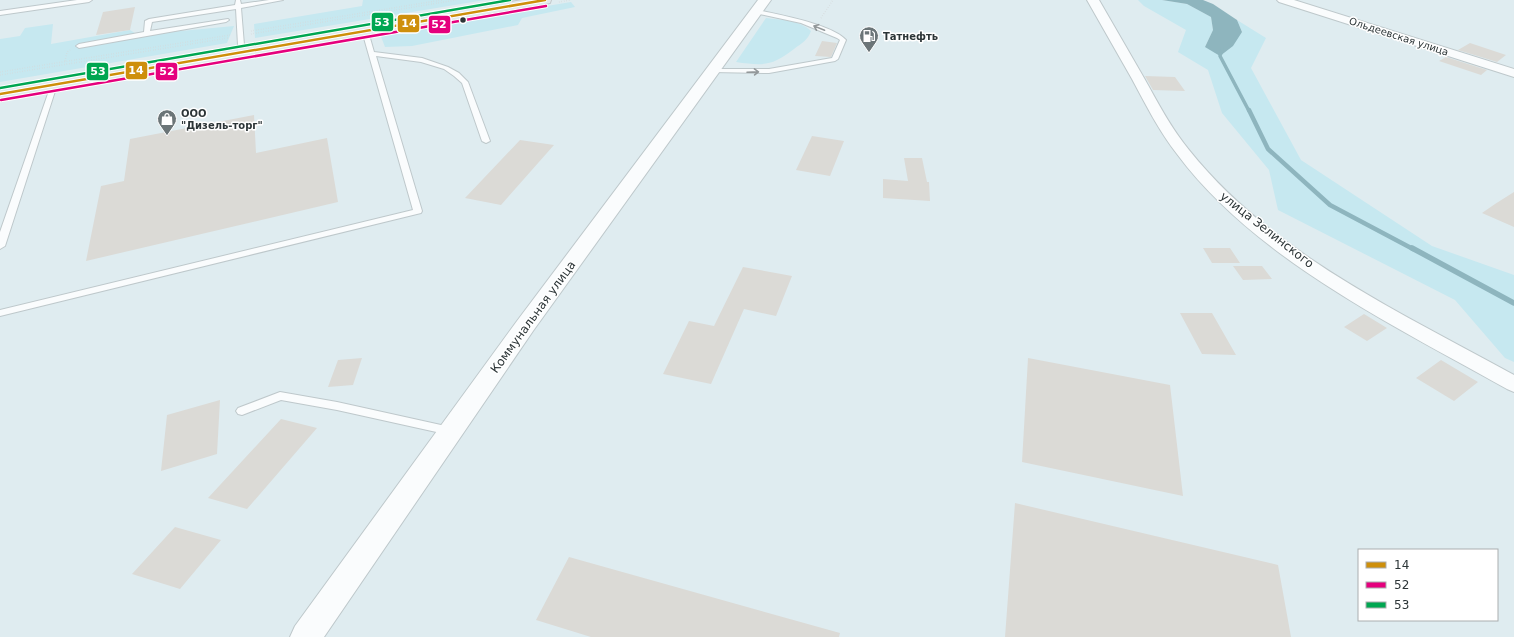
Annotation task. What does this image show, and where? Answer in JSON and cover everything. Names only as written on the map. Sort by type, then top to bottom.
[{"type":"main road","points":[[364,28],[505,0]]},
{"type":"main road","points":[[0,86],[60,72],[241,43],[364,28],[545,0]]},
{"type":"main road","name":"Коммунальная улица","points":[[306,637],[450,431],[761,6]]},
{"type":"main road","points":[[0,94],[60,72]]},
{"type":"street","name":"улица Зелинского","points":[[1094,0],[1157,114],[1188,160],[1213,187],[1243,214],[1300,259],[1351,292],[1514,384]]},
{"type":"street","name":"Ольдеевская улица","points":[[1283,0],[1514,73]]},
{"type":"lane","points":[[0,13],[89,0]]},
{"type":"lane","points":[[147,33],[148,21],[151,20],[238,3],[280,0]]},
{"type":"lane","points":[[238,3],[241,43]]},
{"type":"lane","points":[[714,71],[769,71],[835,59],[843,40],[839,36],[761,6]]},
{"type":"lane","points":[[79,46],[226,20]]},
{"type":"lane","points":[[0,313],[418,211],[364,28]]},
{"type":"lane","points":[[372,54],[398,55],[438,64],[458,75],[465,82],[486,141]]},
{"type":"lane","points":[[0,246],[24,172],[60,72]]},
{"type":"lane","points":[[242,411],[280,396],[359,411],[450,431]]},
{"type":"path","points":[[0,72],[40,65],[60,72],[241,43],[442,0]]},
{"type":"path","points":[[815,26],[833,0]]},
{"type":"path","points":[[60,72],[67,54]]},
{"type":"shaded area","points":[[363,0],[485,0],[255,38],[254,24],[362,6]]},
{"type":"shaded area","points":[[1138,0],[1162,0],[1187,4],[1211,17],[1213,30],[1205,47],[1242,32],[1237,20],[1266,38],[1251,68],[1301,160],[1432,246],[1514,275],[1514,362],[1505,358],[1455,300],[1278,210],[1269,170],[1222,113],[1208,70],[1178,52],[1186,30],[1144,6]]},
{"type":"shaded area","points":[[1162,0],[1203,0],[1213,4],[1237,20],[1242,32],[1233,46],[1220,56],[1205,47],[1213,30],[1211,17],[1187,4]]},
{"type":"shaded area","points":[[571,2],[575,7],[522,18],[518,25],[412,46],[385,47],[380,34]]},
{"type":"shaded area","points":[[766,18],[796,23],[811,31],[802,43],[780,59],[773,62],[754,64],[736,62]]},
{"type":"shaded area","points":[[53,24],[51,44],[130,30],[138,35],[234,26],[227,43],[0,82],[0,39],[20,36],[25,28]]},
{"type":"building","points":[[135,7],[130,30],[96,35],[103,12]]},
{"type":"building","points":[[822,41],[837,43],[831,57],[815,56]]},
{"type":"building","points":[[1470,43],[1506,55],[1497,62],[1458,50]]},
{"type":"building","points":[[1446,57],[1487,70],[1481,75],[1439,61]]},
{"type":"building","points":[[1145,76],[1175,77],[1185,91],[1153,90]]},
{"type":"building","points":[[254,115],[256,153],[327,138],[338,202],[86,261],[101,186],[124,181],[130,139]]},
{"type":"building","points":[[812,136],[844,141],[830,176],[796,170]]},
{"type":"building","points":[[520,140],[554,145],[501,205],[465,198]]},
{"type":"building","points":[[904,158],[922,158],[927,182],[929,182],[930,201],[883,198],[883,179],[908,181]]},
{"type":"building","points":[[1514,192],[1514,227],[1482,213],[1495,204]]},
{"type":"building","points":[[1203,248],[1230,248],[1240,263],[1212,263]]},
{"type":"building","points":[[1233,266],[1262,266],[1272,279],[1243,280]]},
{"type":"building","points":[[743,267],[792,276],[776,316],[744,309],[711,384],[663,374],[689,321],[714,326]]},
{"type":"building","points":[[1180,313],[1212,313],[1236,355],[1202,354]]},
{"type":"building","points":[[1364,314],[1387,328],[1367,341],[1344,327]]},
{"type":"building","points":[[362,358],[353,385],[328,387],[338,360]]},
{"type":"building","points":[[1028,358],[1170,385],[1183,496],[1022,462]]},
{"type":"building","points":[[1441,360],[1478,382],[1454,401],[1416,378]]},
{"type":"building","points":[[220,400],[217,454],[161,471],[167,415]]},
{"type":"building","points":[[281,419],[317,428],[247,509],[208,498]]},
{"type":"building","points":[[1015,503],[1278,565],[1291,637],[1005,637]]},
{"type":"building","points":[[175,527],[221,540],[180,589],[132,574]]},
{"type":"building","points":[[569,557],[840,633],[839,637],[591,637],[536,620]]},
{"type":"waterway","points":[[1222,49],[1220,56],[1249,111]]},
{"type":"waterway","points":[[1249,110],[1268,149],[1330,205],[1413,249]]},
{"type":"waterway","points":[[1412,248],[1514,303]]},
{"type":"transit line","name":"53","points":[[0,88],[510,0]]},
{"type":"transit line","name":"14","points":[[0,94],[545,0]]},
{"type":"transit line","name":"52","points":[[1,100],[546,6]]},
{"type":"place","name":"Татнефть","points":[[869,53]]},
{"type":"place","name":"ООО \"Дизель-торг\"","points":[[167,136]]}]
